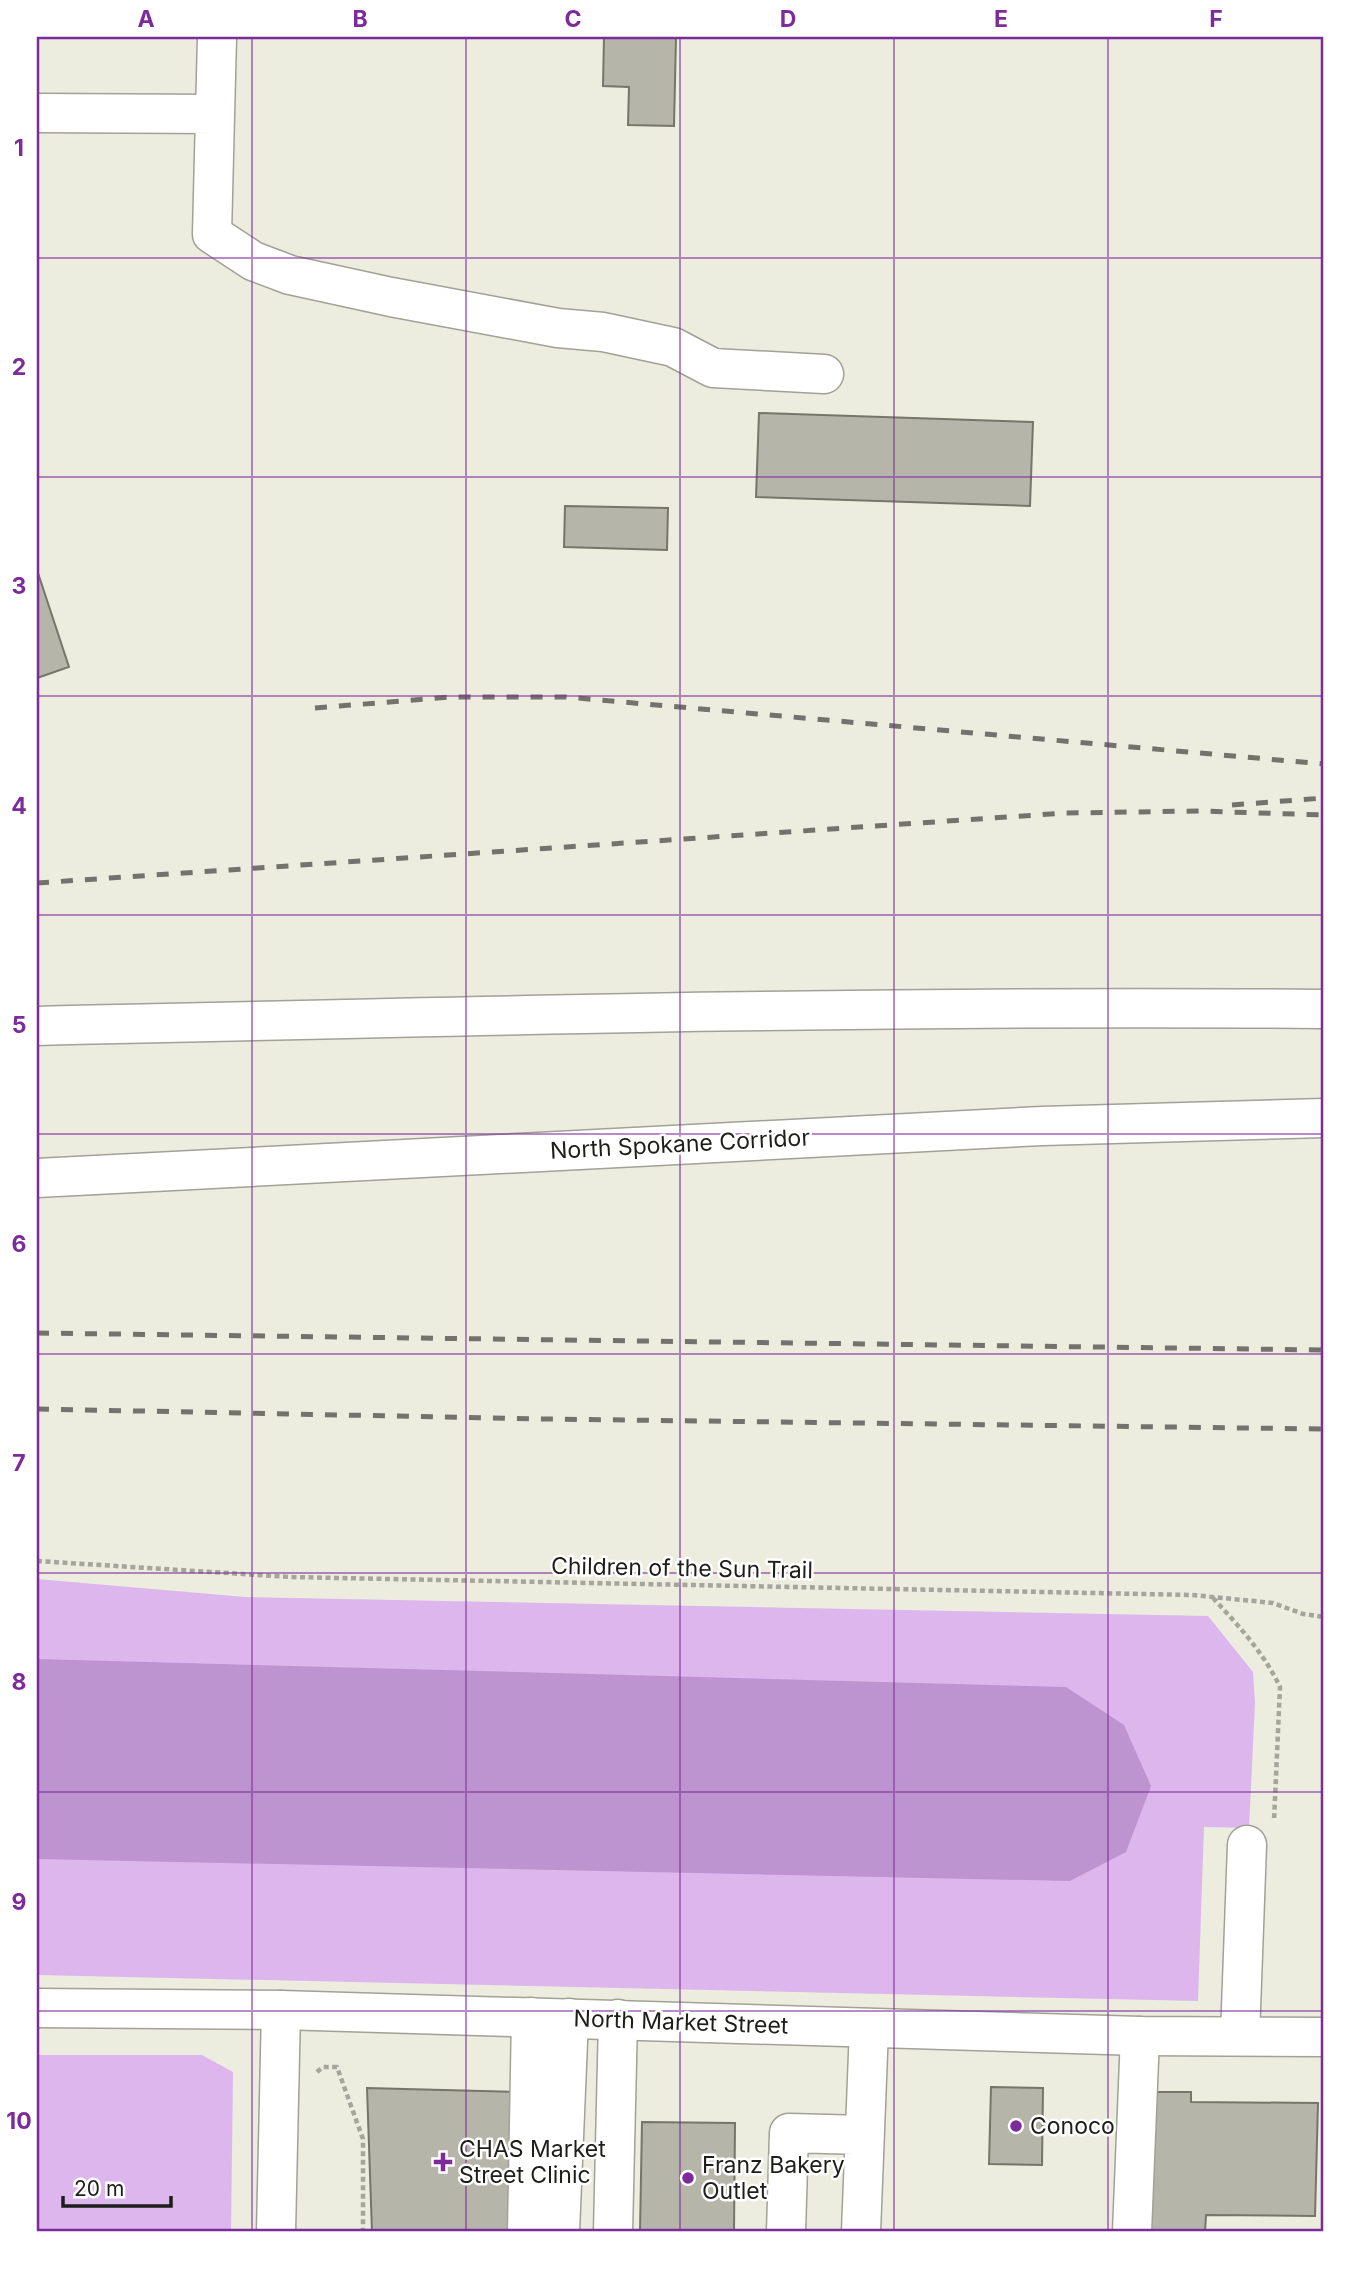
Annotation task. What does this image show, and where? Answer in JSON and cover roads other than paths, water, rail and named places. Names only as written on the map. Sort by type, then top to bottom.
[{"type":"main road","points":[[217,37],[212,234],[253,261],[290,275],[558,328],[603,332],[673,347],[713,368],[824,374]]},
{"type":"main road","points":[[37,113],[215,114]]},
{"type":"main road","points":[[37,1026],[584,1013],[1098,1006],[1324,1009]]},
{"type":"main road","name":"North Spokane Corridor","points":[[37,1178],[1001,1128],[1324,1118]]},
{"type":"main road","points":[[1240,2036],[1247,1845]]},
{"type":"main road","name":"North Market Street","points":[[37,2008],[281,2010],[1140,2036],[1324,2037]]},
{"type":"main road","points":[[276,2232],[281,2010]]},
{"type":"main road","points":[[527,2232],[531,2017]]},
{"type":"main road","points":[[560,2232],[569,2018]]},
{"type":"main road","points":[[613,2232],[618,2019]]},
{"type":"main road","points":[[861,2232],[869,2028]]},
{"type":"main road","points":[[1132,2232],[1140,2036]]},
{"type":"main road","points":[[786,2232],[789,2133],[864,2135]]},
{"type":"railway","points":[[315,708],[451,697],[566,697],[1324,764]]},
{"type":"railway","points":[[1232,805],[1324,798]]},
{"type":"railway","points":[[37,883],[1066,813],[1199,811],[1324,815]]},
{"type":"railway","points":[[37,1333],[1324,1350]]},
{"type":"railway","points":[[37,1409],[1324,1429]]},
{"type":"place","name":"Conoco","points":[[1016,2126]]},
{"type":"place","name":"CHAS Market Street Clinic","points":[[443,2162]]},
{"type":"place","name":"Franz Bakery Outlet","points":[[688,2178]]}]
